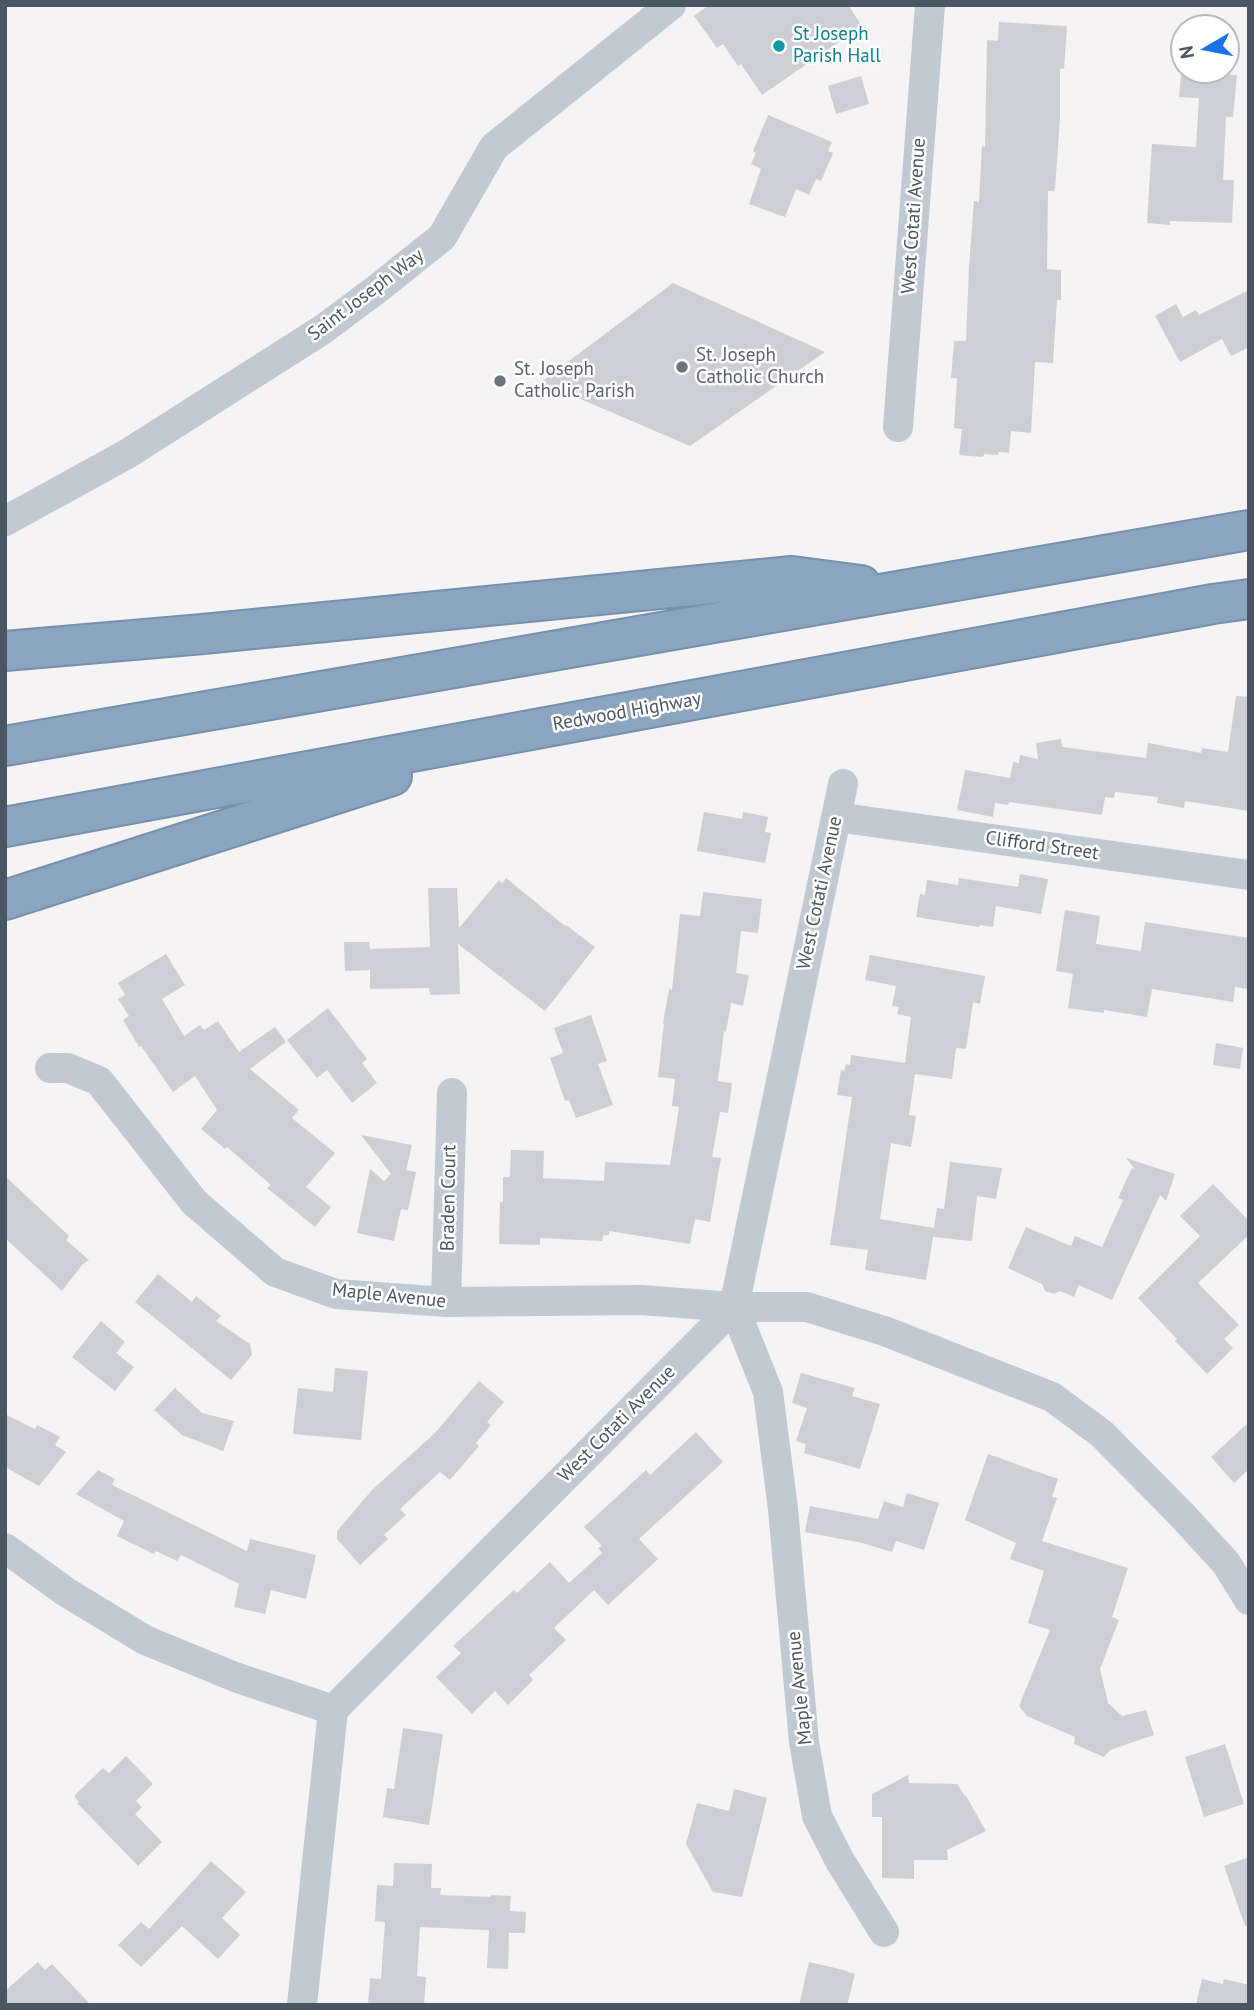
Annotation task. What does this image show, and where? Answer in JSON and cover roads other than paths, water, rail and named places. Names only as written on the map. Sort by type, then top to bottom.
[{"type":"highway","points":[[5,746],[1249,530]]},
{"type":"highway","points":[[5,651],[217,633],[792,576],[901,590]]},
{"type":"highway","name":"Redwood Highway","points":[[5,827],[1249,599]]},
{"type":"highway","points":[[5,900],[544,727]]},
{"type":"street","name":"Saint Joseph Way","points":[[5,520],[127,454],[322,330],[377,289],[442,237],[494,147],[671,5]]},
{"type":"street","name":"West Cotati Avenue","points":[[898,427],[930,5]]},
{"type":"street","name":"West Cotati Avenue","points":[[334,1710],[734,1307],[843,784]]},
{"type":"street","name":"Clifford Street","points":[[836,817],[1249,875]]},
{"type":"street","name":"Maple Avenue","points":[[50,1068],[68,1068],[99,1081],[194,1202],[275,1272],[336,1294],[446,1303],[642,1300],[734,1307],[807,1307],[887,1332],[1052,1397],[1102,1434],[1181,1514],[1226,1563],[1249,1600]]},
{"type":"street","name":"Braden Court","points":[[446,1303],[452,1093]]},
{"type":"street","name":"Maple Avenue","points":[[734,1307],[768,1392],[783,1509],[804,1742],[817,1816],[840,1861],[884,1932]]},
{"type":"street","points":[[5,1548],[66,1592],[145,1640],[235,1677],[334,1710],[302,2005]]},
{"type":"place","name":"St Joseph Parish Hall","points":[[779,46]]},
{"type":"place","name":"St. Joseph Catholic Church","points":[[682,367]]},
{"type":"place","name":"St. Joseph Catholic Parish","points":[[500,381]]}]
